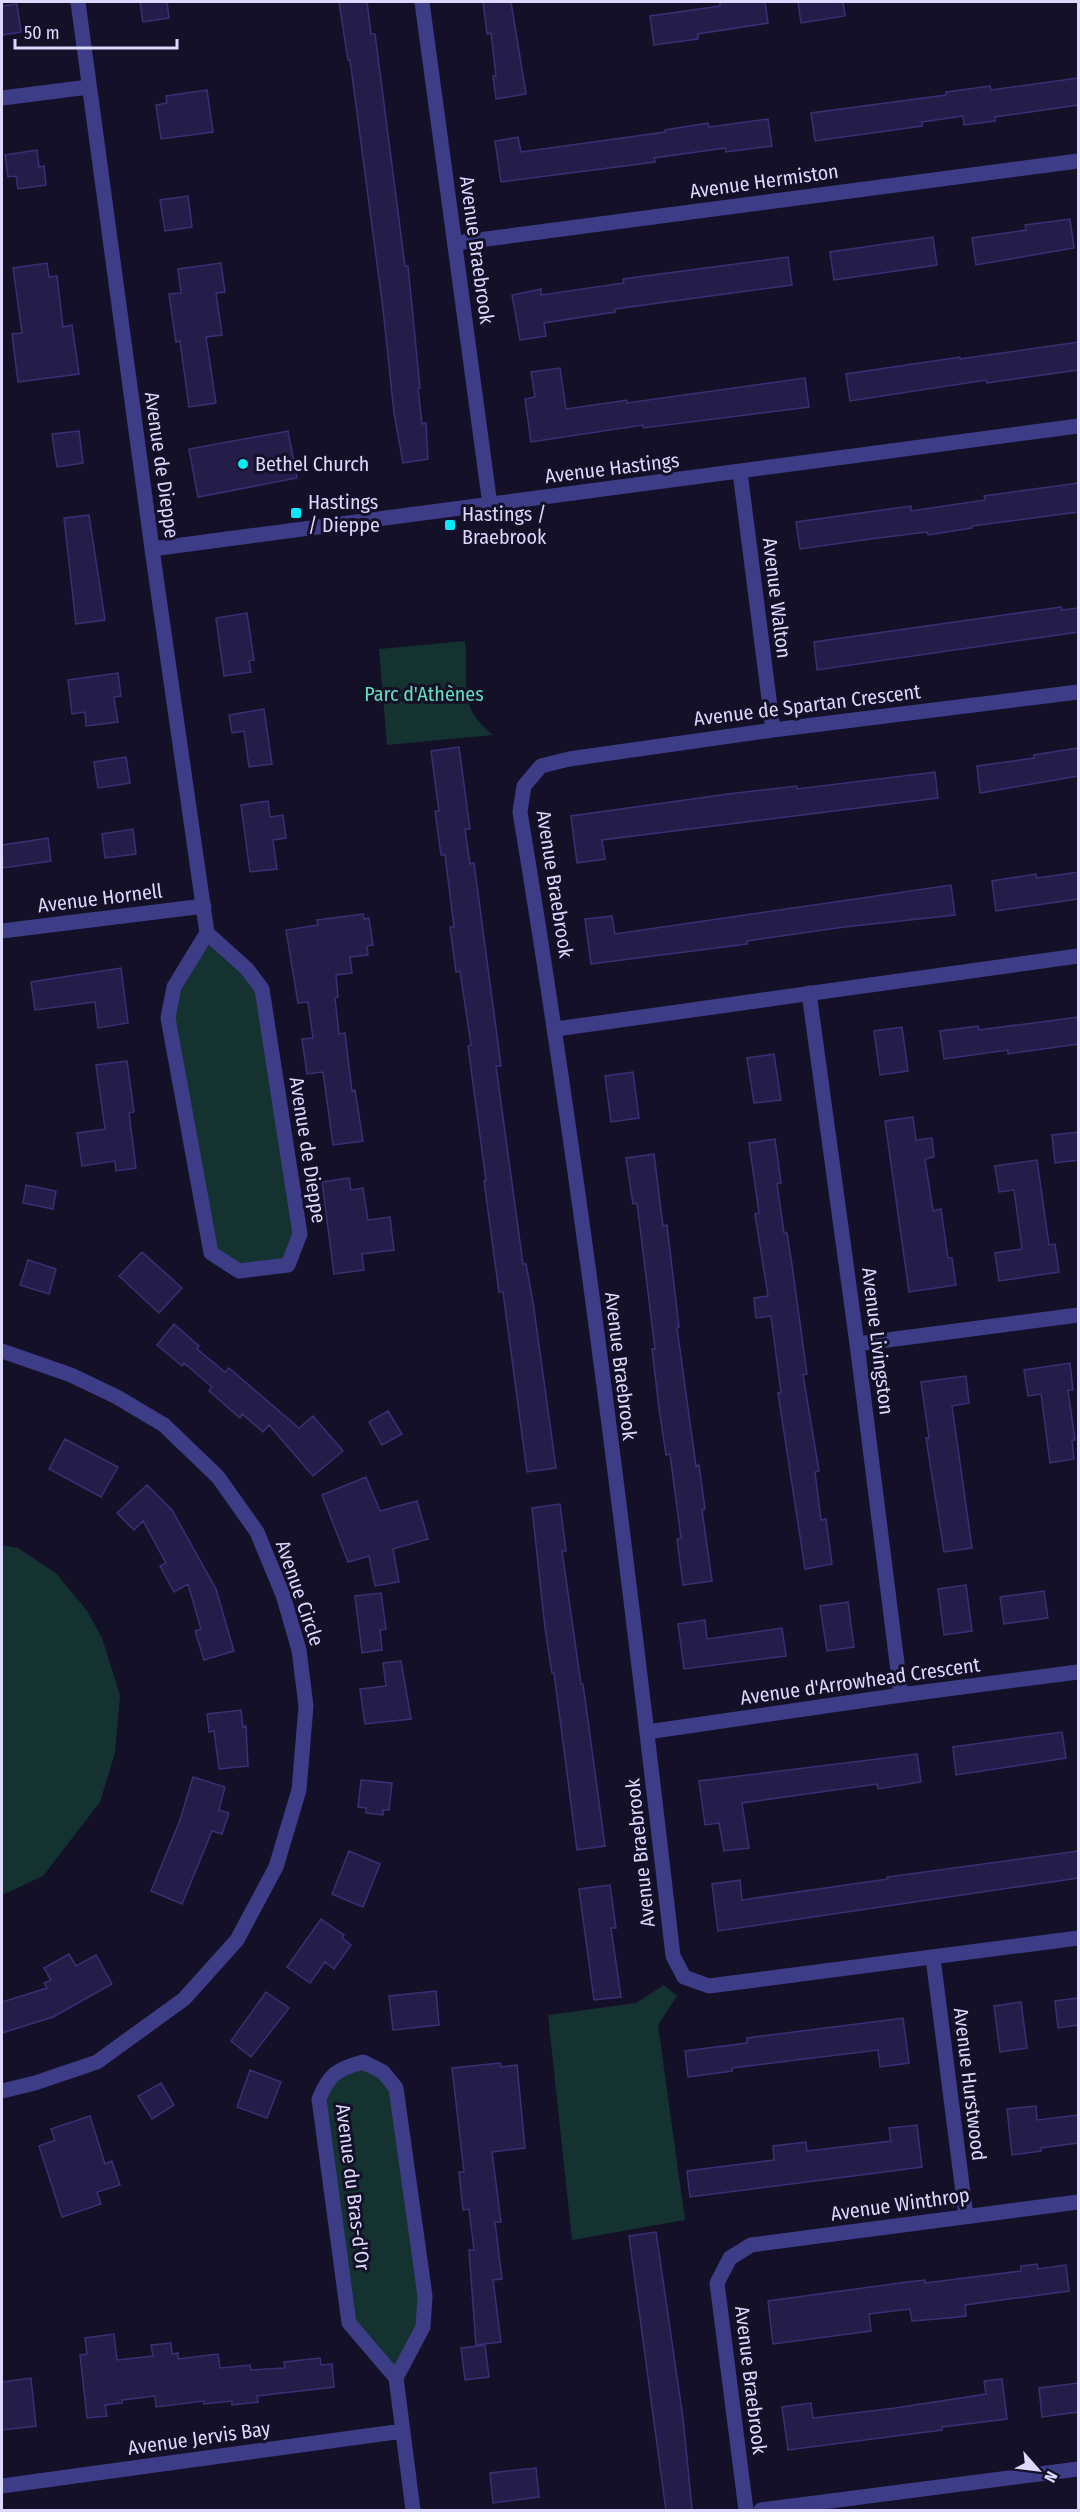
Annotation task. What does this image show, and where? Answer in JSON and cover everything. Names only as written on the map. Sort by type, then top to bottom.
[{"type":"street","name":"Avenue de Dieppe","points":[[78,2],[207,933],[174,987],[168,1018],[211,1253],[239,1271],[288,1265],[300,1234],[262,989],[247,969],[207,933]]},
{"type":"street","name":"Avenue Braebrook","points":[[422,2],[490,505]]},
{"type":"street","points":[[2,98],[89,87]]},
{"type":"street","name":"Avenue Hermiston","points":[[456,243],[1078,160]]},
{"type":"street","name":"Avenue Hastings","points":[[152,549],[1078,426]]},
{"type":"street","name":"Avenue Walton","points":[[740,472],[773,730]]},
{"type":"street","name":"Avenue de Spartan Crescent","points":[[541,766],[569,759],[773,730],[1078,692]]},
{"type":"street","name":"Avenue Braebrook","points":[[541,766],[524,786],[520,813],[556,1029],[647,1732],[673,1956],[684,1977],[710,1986],[933,1958]]},
{"type":"street","name":"Avenue Hornell","points":[[2,931],[204,906]]},
{"type":"street","points":[[556,1029],[1078,956]]},
{"type":"street","name":"Avenue Livingston","points":[[809,993],[857,1344],[901,1695]]},
{"type":"street","points":[[857,1344],[1078,1315]]},
{"type":"street","name":"Avenue Circle","points":[[2,1351],[71,1375],[117,1397],[164,1425],[218,1477],[257,1532],[283,1595],[299,1650],[306,1706],[299,1790],[276,1867],[237,1940],[184,1999],[97,2062],[35,2083],[2,2091]]},
{"type":"street","name":"Avenue d'Arrowhead Crescent","points":[[647,1732],[1078,1672]]},
{"type":"street","points":[[933,1958],[1078,1938]]},
{"type":"street","name":"Avenue Hurstwood","points":[[933,1958],[966,2216]]},
{"type":"street","name":"Avenue du Bras-d'Or","points":[[363,2062],[383,2072],[396,2088],[425,2296],[423,2327],[396,2378],[349,2323],[319,2099],[326,2082],[340,2068],[363,2062]]},
{"type":"street","name":"Avenue Winthrop","points":[[730,2258],[751,2245],[1078,2202]]},
{"type":"street","name":"Avenue Braebrook","points":[[730,2258],[717,2283],[746,2511]]},
{"type":"street","points":[[396,2378],[414,2511]]},
{"type":"street","name":"Avenue Jervis Bay","points":[[2,2487],[403,2432]]},
{"type":"street","points":[[761,2511],[1078,2469]]},
{"type":"green space","name":"Parc d'Athènes","points":[[465,641],[468,702],[473,713],[493,735],[387,745],[379,649]]},
{"type":"green space","points":[[207,933],[262,989],[300,1234],[288,1265],[239,1271],[211,1253],[168,1018],[174,987]]},
{"type":"green space","points":[[2,1545],[18,1548],[57,1574],[87,1611],[102,1638],[120,1695],[115,1753],[100,1802],[43,1876],[2,1895]]},
{"type":"green space","points":[[664,1985],[677,1996],[658,2025],[685,2220],[572,2240],[548,2015],[636,2003]]},
{"type":"green space","points":[[363,2062],[396,2088],[423,2327],[396,2378],[349,2323],[329,2180],[326,2082]]},
{"type":"building","points":[[140,2],[167,2],[169,18],[143,22]]},
{"type":"building","points":[[339,2],[367,2],[371,34],[375,34],[405,266],[408,266],[420,388],[418,388],[422,424],[426,423],[428,459],[403,463],[394,413],[383,309],[350,60],[348,60]]},
{"type":"building","points":[[483,2],[511,2],[526,94],[496,99],[491,33],[487,34]]},
{"type":"building","points":[[720,2],[765,2],[768,23],[698,34],[698,39],[654,45],[650,16],[720,6]]},
{"type":"building","points":[[798,2],[843,2],[845,16],[801,23]]},
{"type":"building","points":[[17,4],[21,32],[2,35],[2,6]]},
{"type":"building","points":[[1078,78],[1078,105],[995,117],[995,121],[964,125],[963,116],[922,122],[922,126],[815,141],[811,113],[946,95],[946,92],[990,86],[991,90]]},
{"type":"building","points":[[207,90],[213,132],[161,139],[156,105],[167,103],[166,96]]},
{"type":"building","points":[[768,119],[772,146],[726,152],[725,148],[654,158],[655,162],[501,182],[495,141],[518,137],[521,152],[665,132],[665,130],[708,123],[709,127]]},
{"type":"building","points":[[37,150],[39,167],[44,166],[46,185],[18,189],[16,176],[8,177],[5,155]]},
{"type":"building","points":[[188,196],[192,227],[165,231],[160,200]]},
{"type":"building","points":[[1070,219],[1074,248],[976,265],[972,238],[1026,230],[1025,225]]},
{"type":"building","points":[[933,237],[937,265],[834,280],[830,252]]},
{"type":"building","points":[[788,257],[792,285],[615,309],[615,312],[544,323],[546,336],[520,340],[512,295],[541,289],[541,295],[624,283],[623,279]]},
{"type":"building","points":[[47,263],[49,277],[57,276],[63,327],[72,325],[79,374],[18,382],[12,334],[22,333],[13,268]]},
{"type":"building","points":[[221,263],[225,292],[216,293],[222,335],[206,337],[216,403],[189,407],[180,341],[176,342],[169,294],[181,293],[178,269]]},
{"type":"building","points":[[1078,342],[1078,370],[987,383],[986,380],[850,401],[846,374]]},
{"type":"building","points":[[560,368],[566,409],[627,400],[627,403],[805,378],[809,407],[643,428],[643,425],[531,442],[525,399],[535,397],[531,372]]},
{"type":"building","points":[[79,431],[83,463],[57,467],[52,434]]},
{"type":"building","name":"Bethel Church","points":[[288,431],[297,478],[198,497],[189,449]]},
{"type":"building","points":[[1078,483],[1078,512],[972,526],[972,528],[928,535],[927,532],[800,549],[796,522],[911,506],[911,511],[985,500],[984,496]]},
{"type":"building","points":[[89,515],[105,620],[76,624],[64,518]]},
{"type":"building","points":[[1061,607],[1062,610],[1078,608],[1078,632],[817,670],[814,642]]},
{"type":"building","points":[[247,613],[254,660],[249,661],[251,672],[224,676],[216,618]]},
{"type":"building","points":[[118,673],[121,696],[114,697],[118,722],[86,726],[85,712],[72,714],[68,680]]},
{"type":"building","points":[[264,709],[272,764],[249,767],[244,731],[232,733],[229,715]]},
{"type":"building","points":[[459,747],[470,829],[465,829],[470,864],[474,863],[501,1066],[496,1066],[523,1264],[526,1264],[533,1302],[556,1468],[527,1472],[503,1292],[499,1292],[484,1181],[486,1181],[468,1046],[471,1045],[460,971],[456,972],[450,927],[454,927],[445,855],[441,855],[435,811],[439,811],[431,751]]},
{"type":"building","points":[[1078,748],[1078,776],[980,793],[977,766],[1034,758],[1034,755]]},
{"type":"building","points":[[126,757],[130,783],[98,788],[94,762]]},
{"type":"building","points":[[935,772],[938,798],[602,840],[605,859],[577,863],[571,816],[728,794],[797,786],[797,789]]},
{"type":"building","points":[[268,801],[270,817],[283,815],[286,838],[273,840],[277,869],[250,872],[241,805]]},
{"type":"building","points":[[133,829],[136,854],[105,858],[102,834]]},
{"type":"building","points":[[48,838],[51,861],[3,868],[2,845]]},
{"type":"building","points":[[1078,872],[1078,899],[996,911],[992,881],[1036,874],[1037,878]]},
{"type":"building","points":[[951,885],[955,915],[844,927],[747,941],[747,944],[591,964],[585,919],[612,916],[615,934]]},
{"type":"building","points":[[363,914],[364,919],[369,918],[373,945],[367,946],[368,955],[350,957],[352,973],[336,975],[338,997],[335,998],[339,1034],[345,1033],[352,1091],[355,1090],[363,1141],[333,1145],[323,1072],[307,1074],[302,1039],[313,1038],[308,1002],[298,1003],[286,930],[318,925],[317,920]]},
{"type":"building","points":[[121,968],[128,1023],[98,1028],[95,1002],[35,1010],[31,982]]},
{"type":"building","points":[[1078,1017],[1078,1044],[1008,1054],[1008,1050],[944,1059],[940,1031],[978,1026],[979,1030]]},
{"type":"building","points":[[902,1027],[908,1071],[880,1075],[874,1031]]},
{"type":"building","points":[[774,1054],[781,1100],[754,1103],[747,1058]]},
{"type":"building","points":[[127,1061],[134,1112],[129,1113],[136,1168],[116,1171],[115,1161],[82,1166],[77,1133],[105,1129],[96,1065]]},
{"type":"building","points":[[633,1072],[639,1118],[611,1122],[605,1076]]},
{"type":"building","points":[[913,1117],[916,1140],[932,1138],[934,1157],[925,1159],[933,1211],[941,1209],[948,1258],[952,1258],[956,1285],[909,1292],[885,1121]]},
{"type":"building","points":[[1078,1132],[1078,1160],[1055,1163],[1052,1135]]},
{"type":"building","points":[[775,1139],[781,1183],[777,1184],[784,1233],[787,1233],[792,1265],[807,1374],[803,1375],[819,1471],[815,1472],[821,1520],[826,1519],[832,1564],[805,1569],[778,1393],[781,1393],[771,1316],[756,1318],[754,1298],[768,1296],[755,1214],[759,1213],[749,1143]]},
{"type":"building","points":[[654,1154],[663,1226],[667,1225],[679,1327],[677,1328],[696,1466],[699,1465],[705,1509],[702,1510],[712,1581],[683,1585],[677,1539],[681,1538],[670,1454],[666,1455],[659,1408],[652,1349],[655,1349],[637,1203],[633,1204],[626,1158]]},
{"type":"building","points":[[1037,1160],[1049,1245],[1055,1244],[1059,1272],[999,1281],[995,1253],[1022,1249],[1014,1190],[999,1192],[995,1166]]},
{"type":"building","points":[[349,1178],[351,1190],[363,1188],[368,1220],[390,1217],[394,1250],[362,1254],[364,1270],[334,1274],[322,1182]]},
{"type":"building","points":[[26,1185],[56,1191],[53,1209],[23,1203]]},
{"type":"building","points":[[142,1252],[182,1288],[159,1313],[119,1276]]},
{"type":"building","points":[[28,1260],[56,1269],[49,1294],[20,1285]]},
{"type":"building","points":[[174,1324],[199,1346],[197,1349],[225,1372],[229,1368],[299,1428],[313,1416],[343,1451],[313,1476],[269,1425],[263,1432],[242,1414],[240,1418],[209,1391],[212,1387],[184,1363],[182,1366],[157,1345]]},
{"type":"building","points":[[1070,1363],[1073,1390],[1068,1390],[1075,1440],[1072,1440],[1074,1459],[1050,1463],[1041,1394],[1028,1396],[1024,1370]]},
{"type":"building","points":[[966,1376],[969,1403],[952,1406],[972,1548],[944,1552],[926,1438],[929,1438],[921,1382]]},
{"type":"building","points":[[388,1411],[402,1434],[382,1445],[369,1422]]},
{"type":"building","points":[[65,1439],[118,1467],[101,1497],[49,1469]]},
{"type":"building","points":[[366,1477],[380,1511],[417,1501],[428,1539],[393,1549],[399,1582],[375,1586],[369,1556],[348,1562],[322,1495]]},
{"type":"building","points":[[147,1485],[172,1510],[216,1589],[234,1651],[204,1660],[195,1631],[201,1629],[188,1584],[174,1592],[160,1566],[166,1563],[143,1521],[134,1530],[117,1513]]},
{"type":"building","points":[[560,1504],[566,1551],[562,1551],[605,1846],[577,1850],[554,1673],[552,1673],[545,1628],[532,1508]]},
{"type":"building","points":[[966,1585],[972,1631],[944,1635],[938,1589]]},
{"type":"building","points":[[1044,1591],[1048,1618],[1004,1624],[1000,1597]]},
{"type":"building","points":[[381,1593],[386,1629],[380,1630],[382,1650],[362,1653],[355,1596]]},
{"type":"building","points":[[848,1602],[854,1647],[827,1651],[820,1606]]},
{"type":"building","points":[[705,1620],[707,1639],[782,1628],[786,1656],[684,1669],[678,1624]]},
{"type":"building","points":[[401,1661],[411,1719],[365,1724],[360,1689],[386,1686],[383,1663]]},
{"type":"building","points":[[241,1710],[243,1727],[246,1726],[248,1766],[219,1769],[214,1731],[209,1732],[207,1714]]},
{"type":"building","points":[[1062,1732],[1066,1758],[956,1775],[953,1747]]},
{"type":"building","points":[[917,1754],[921,1782],[878,1789],[877,1784],[742,1803],[749,1848],[724,1851],[719,1823],[705,1825],[699,1781]]},
{"type":"building","points":[[193,1777],[225,1787],[219,1810],[229,1813],[222,1834],[212,1831],[182,1904],[151,1891],[180,1820]]},
{"type":"building","points":[[361,1780],[392,1783],[389,1810],[383,1810],[383,1815],[366,1813],[366,1808],[358,1807]]},
{"type":"building","points":[[349,1851],[380,1864],[363,1907],[332,1894]]},
{"type":"building","points":[[1078,1851],[1078,1878],[718,1931],[712,1884],[740,1880],[742,1900],[888,1879],[887,1877]]},
{"type":"building","points":[[610,1885],[616,1928],[611,1928],[621,1997],[594,2000],[579,1889]]},
{"type":"building","points":[[321,1919],[344,1935],[342,1938],[351,1945],[334,1969],[325,1962],[310,1983],[287,1967]]},
{"type":"building","points":[[69,1954],[76,1966],[96,1955],[112,1984],[53,2017],[2,2033],[2,2002],[47,1988],[44,1983],[51,1980],[44,1968]]},
{"type":"building","points":[[436,1991],[439,2025],[393,2030],[389,1996]]},
{"type":"building","points":[[266,1992],[289,2008],[251,2057],[231,2041]]},
{"type":"building","points":[[1078,1998],[1078,2025],[1058,2028],[1055,2001]]},
{"type":"building","points":[[1021,2002],[1027,2048],[1000,2052],[994,2006]]},
{"type":"building","points":[[903,2018],[909,2063],[880,2067],[878,2050],[732,2068],[732,2071],[688,2077],[685,2051],[747,2043],[747,2038]]},
{"type":"building","points":[[500,2063],[501,2067],[517,2065],[525,2148],[492,2152],[501,2222],[495,2222],[502,2279],[493,2280],[501,2342],[476,2345],[469,2250],[474,2250],[469,2209],[463,2210],[459,2172],[464,2172],[452,2068]]},
{"type":"building","points":[[250,2070],[281,2082],[267,2118],[237,2107]]},
{"type":"building","points":[[161,2083],[174,2105],[152,2119],[138,2096]]},
{"type":"building","points":[[1036,2106],[1037,2120],[1078,2115],[1078,2143],[1012,2155],[1007,2109]]},
{"type":"building","points":[[90,2116],[105,2164],[112,2161],[120,2185],[97,2192],[101,2204],[62,2217],[39,2146],[55,2140],[51,2129]]},
{"type":"building","points":[[917,2125],[922,2167],[690,2197],[687,2171],[774,2160],[773,2146],[806,2142],[807,2151],[891,2141],[889,2128]]},
{"type":"building","points":[[656,2232],[683,2418],[692,2509],[683,2511],[666,2511],[629,2236]]},
{"type":"building","points":[[1037,2264],[1038,2269],[1066,2265],[1069,2291],[965,2305],[966,2316],[949,2318],[912,2321],[910,2309],[869,2314],[871,2331],[773,2344],[768,2301],[907,2282],[925,2280],[925,2283],[1021,2271],[1021,2266]]},
{"type":"building","points":[[114,2334],[117,2360],[153,2356],[151,2345],[171,2343],[172,2354],[178,2353],[178,2359],[218,2354],[220,2368],[250,2365],[251,2370],[285,2368],[284,2362],[320,2358],[321,2365],[332,2364],[334,2387],[257,2396],[258,2402],[232,2405],[232,2401],[204,2404],[204,2401],[156,2407],[155,2396],[122,2400],[122,2403],[105,2405],[107,2416],[87,2418],[80,2355],[87,2354],[85,2338]]},
{"type":"building","points":[[485,2345],[489,2377],[465,2380],[461,2348]]},
{"type":"building","points":[[31,2378],[36,2426],[2,2430],[2,2382]]},
{"type":"building","points":[[1002,2379],[1007,2419],[788,2450],[782,2407],[811,2403],[813,2418],[895,2408],[986,2394],[984,2381]]},
{"type":"building","points":[[1078,2383],[1078,2412],[1042,2417],[1039,2388]]},
{"type":"building","points":[[536,2468],[539,2497],[493,2503],[490,2473]]},
{"type":"place","name":"Bethel Church","points":[[243,464]]},
{"type":"place","name":"Hastings / Dieppe","points":[[296,513]]},
{"type":"place","name":"Hastings / Braebrook","points":[[450,525]]}]
